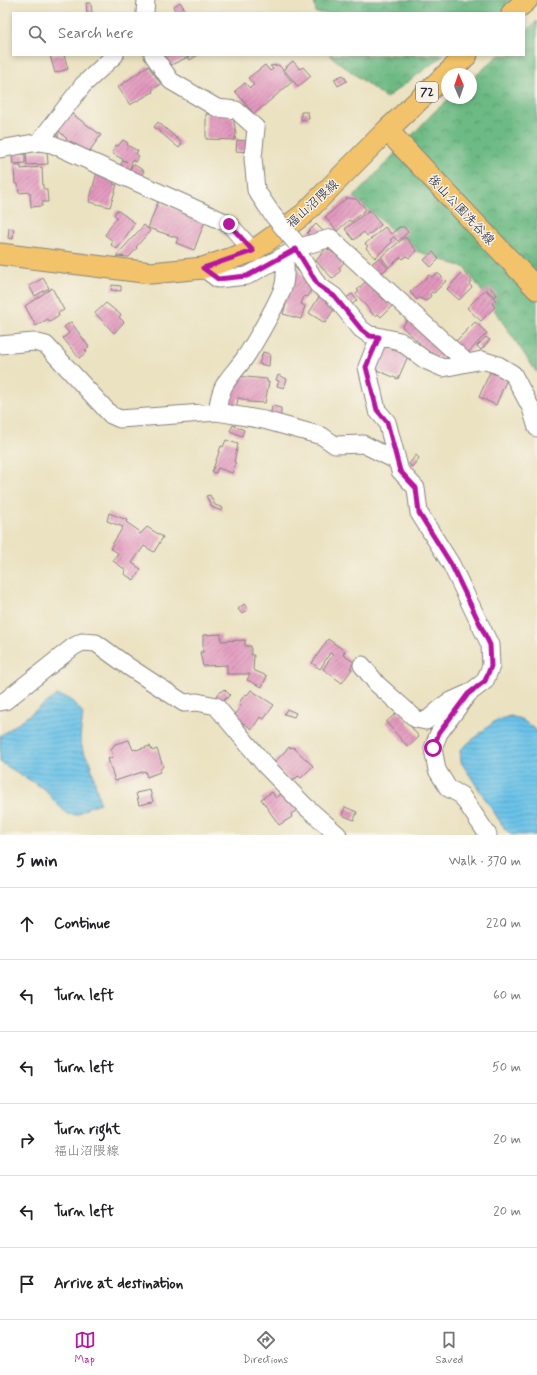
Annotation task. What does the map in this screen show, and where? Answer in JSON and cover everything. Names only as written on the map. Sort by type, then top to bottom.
[{"type":"main road","points":[[513,12],[527,0]]},
{"type":"main road","name":"福山沼隈線","points":[[0,254],[151,273],[203,268],[253,251],[304,214],[387,130],[466,56]]},
{"type":"main road","name":"後山公園洗谷線","points":[[387,130],[537,288]]},
{"type":"street","points":[[145,12],[146,0]]},
{"type":"street","points":[[38,142],[83,85],[114,56]]},
{"type":"street","points":[[154,56],[171,80],[217,108],[236,110],[256,128],[253,158],[256,190],[318,285],[334,296],[361,329],[370,336],[400,341],[425,360],[443,368],[482,360],[498,365],[513,374],[531,408],[537,428]]},
{"type":"street","points":[[0,149],[38,142],[52,144],[229,224],[253,251]]},
{"type":"street","points":[[203,268],[218,279],[247,276],[294,249],[331,238],[466,363]]},
{"type":"street","points":[[217,412],[220,392],[229,377],[244,358],[274,306],[284,284],[294,249]]},
{"type":"street","points":[[362,666],[377,684],[416,719],[426,721],[447,703],[468,694],[485,681],[491,666],[490,645],[451,564],[419,513],[416,488],[400,471],[387,422],[377,410],[366,367],[379,337]]},
{"type":"street","points":[[0,344],[34,342],[46,345],[111,415],[120,419],[217,412],[264,420],[322,436],[335,445],[364,444],[397,461]]},
{"type":"street","points":[[0,702],[5,701],[72,647],[82,642],[96,643],[129,667],[184,703],[197,702],[216,706],[265,765],[305,806],[338,835]]},
{"type":"street","points":[[468,694],[439,733],[433,748],[437,770],[448,788],[461,795],[488,835]]},
{"type":"green space","points":[[314,0],[518,0],[501,12],[316,12]]},
{"type":"green space","points":[[537,21],[537,373],[466,268],[416,251],[354,197],[443,104],[477,104],[477,75],[498,56],[525,56],[525,32]]},
{"type":"green space","points":[[330,56],[443,56],[386,98]]},
{"type":"water","points":[[57,695],[72,702],[83,714],[80,738],[83,751],[90,762],[100,803],[89,807],[77,815],[67,814],[46,790],[0,762],[0,736]]},
{"type":"water","points":[[510,716],[521,719],[537,731],[537,835],[511,835],[505,829],[461,762],[460,750],[495,721]]},
{"type":"building","points":[[180,2],[186,12],[176,12],[173,7]]},
{"type":"building","points":[[86,3],[91,3],[92,12],[87,12]]},
{"type":"building","points":[[50,56],[64,56],[68,69],[55,73]]},
{"type":"building","points":[[163,56],[196,56],[190,60],[188,57],[169,66]]},
{"type":"building","points":[[293,61],[300,69],[303,67],[311,76],[298,87],[284,69]]},
{"type":"building","points":[[265,65],[270,71],[273,69],[270,66],[279,65],[292,82],[254,114],[235,91],[245,83],[250,88],[254,85],[248,78]]},
{"type":"building","points":[[148,66],[161,84],[152,90],[153,92],[130,105],[118,87]]},
{"type":"building","points":[[343,75],[347,81],[338,86],[334,79]]},
{"type":"building","points":[[68,111],[101,135],[88,153],[71,141],[69,144],[65,141],[67,139],[58,130],[58,139],[53,137]]},
{"type":"building","points":[[301,112],[308,112],[309,119],[301,120]]},
{"type":"building","points":[[206,114],[221,114],[233,117],[236,133],[235,140],[206,139]]},
{"type":"building","points":[[158,122],[182,143],[179,148],[154,127]]},
{"type":"building","points":[[123,140],[128,143],[127,145],[138,151],[136,154],[139,156],[135,162],[132,160],[130,169],[133,164],[144,171],[140,178],[119,168],[123,160],[127,162],[112,153],[116,145],[118,146]]},
{"type":"building","points":[[237,140],[248,141],[248,152],[236,151]]},
{"type":"building","points":[[47,151],[48,164],[27,165],[26,152]]},
{"type":"building","points":[[12,154],[25,154],[25,163],[13,164]]},
{"type":"building","points":[[14,166],[21,166],[21,169],[42,167],[43,188],[47,190],[48,202],[42,202],[42,206],[31,207],[30,192],[19,193],[18,184],[15,184]]},
{"type":"building","points":[[97,172],[114,180],[113,184],[117,185],[110,207],[89,202]]},
{"type":"building","points":[[347,198],[356,199],[366,209],[351,222],[349,220],[337,231],[325,217]]},
{"type":"building","points":[[158,202],[205,221],[194,250],[176,243],[178,238],[148,228]]},
{"type":"building","points":[[117,210],[135,223],[117,249],[111,245],[113,241],[105,235],[117,217],[114,215]]},
{"type":"building","points":[[369,210],[381,225],[367,236],[364,232],[354,240],[345,229]]},
{"type":"building","points":[[316,224],[324,232],[312,238],[307,233]]},
{"type":"building","points":[[144,225],[150,231],[129,257],[116,256]]},
{"type":"building","points":[[385,227],[391,234],[399,227],[404,227],[408,232],[398,241],[394,237],[390,240],[392,242],[375,258],[366,248],[368,246],[365,244]]},
{"type":"building","points":[[9,228],[14,229],[13,239],[8,238]]},
{"type":"building","points":[[405,237],[417,251],[409,258],[407,256],[403,259],[401,257],[389,267],[381,257]]},
{"type":"building","points":[[326,248],[345,261],[339,268],[341,270],[333,279],[316,261]]},
{"type":"building","points":[[433,252],[439,259],[431,267],[424,260]]},
{"type":"building","points":[[379,258],[388,268],[379,275],[370,265]]},
{"type":"building","points":[[292,265],[306,278],[305,283],[312,287],[308,297],[304,296],[301,304],[305,306],[301,319],[283,314],[286,304],[281,302]]},
{"type":"building","points":[[463,272],[472,280],[469,284],[472,287],[459,300],[447,289]]},
{"type":"building","points":[[435,274],[439,274],[446,281],[434,293],[432,292],[430,294],[431,296],[426,301],[419,298],[417,300],[410,292],[429,275],[432,277]]},
{"type":"building","points":[[43,278],[49,288],[35,296],[29,286]]},
{"type":"building","points":[[366,281],[379,291],[377,293],[384,300],[386,298],[392,306],[381,317],[378,314],[375,317],[356,294],[359,291],[357,290]]},
{"type":"building","points":[[112,285],[121,286],[121,291],[111,290]]},
{"type":"building","points":[[490,287],[497,295],[495,297],[487,290]]},
{"type":"building","points":[[52,288],[64,310],[58,313],[59,316],[50,322],[48,319],[36,326],[25,306]]},
{"type":"building","points":[[485,290],[496,300],[492,303],[495,307],[481,321],[467,308]]},
{"type":"building","points":[[352,294],[357,300],[352,305],[346,298]]},
{"type":"building","points":[[320,295],[336,306],[325,323],[309,313]]},
{"type":"building","points":[[106,303],[121,315],[119,317],[124,322],[114,333],[95,313]]},
{"type":"building","points":[[408,319],[449,357],[445,359],[435,356],[419,344],[420,343],[402,327]]},
{"type":"building","points":[[71,322],[89,347],[85,350],[87,352],[79,358],[63,338],[69,333],[64,327]]},
{"type":"building","points":[[475,322],[487,333],[466,355],[454,343]]},
{"type":"building","points":[[486,337],[490,340],[481,350],[477,346]]},
{"type":"building","points":[[384,342],[393,346],[391,349],[408,356],[398,379],[372,368]]},
{"type":"building","points":[[263,352],[270,354],[269,366],[259,364]]},
{"type":"building","points":[[490,372],[507,379],[496,405],[479,397]]},
{"type":"building","points":[[278,375],[287,379],[284,388],[277,386],[279,381],[276,380]]},
{"type":"building","points":[[236,376],[267,379],[267,382],[269,382],[265,403],[248,402],[248,400],[238,398],[236,411],[222,408],[227,386],[233,387]]},
{"type":"building","points":[[272,406],[281,408],[281,419],[270,417]]},
{"type":"building","points":[[233,425],[244,430],[242,436],[230,431]]},
{"type":"building","points":[[226,440],[238,444],[234,462],[236,463],[232,473],[218,468],[216,473],[212,472],[221,446],[223,447]]},
{"type":"building","points":[[416,455],[419,458],[412,467],[409,464]]},
{"type":"building","points":[[210,495],[215,505],[223,508],[222,511],[212,507],[206,496]]},
{"type":"building","points":[[109,513],[127,520],[126,522],[139,531],[138,533],[140,534],[147,527],[163,537],[154,552],[144,546],[132,563],[141,569],[134,580],[124,574],[126,570],[113,561],[118,553],[110,548],[123,527],[107,521]]},
{"type":"building","points":[[244,604],[248,609],[242,614],[238,609]]},
{"type":"building","points":[[221,634],[221,641],[245,640],[245,646],[251,646],[251,655],[254,655],[253,670],[267,676],[262,687],[247,680],[250,674],[227,674],[227,665],[203,666],[200,652],[203,652],[203,635]]},
{"type":"building","points":[[328,639],[345,651],[343,655],[354,662],[350,668],[352,669],[342,683],[323,669],[333,655],[330,653],[320,669],[312,663]]},
{"type":"building","points":[[224,689],[230,695],[219,704],[214,698]]},
{"type":"building","points":[[251,690],[274,705],[264,719],[260,717],[252,729],[234,717],[241,705],[239,703],[245,694],[247,695]]},
{"type":"building","points":[[287,709],[296,713],[294,717],[284,714]]},
{"type":"building","points":[[399,711],[419,737],[408,747],[386,722]]},
{"type":"building","points":[[129,740],[133,750],[150,746],[152,751],[157,749],[163,766],[160,772],[147,777],[145,771],[115,781],[108,759],[113,757],[111,749],[115,744]]},
{"type":"building","points":[[289,747],[293,747],[313,766],[301,778],[298,776],[292,782],[273,764]]},
{"type":"building","points":[[150,790],[153,802],[139,805],[136,793]]},
{"type":"building","points":[[272,792],[276,798],[284,792],[299,809],[291,814],[292,817],[279,825],[261,799]]},
{"type":"building","points":[[345,807],[357,812],[354,820],[342,815]]},
{"type":"route","points":[[229,224],[253,251],[203,268],[218,279],[247,276],[296,249],[318,285],[334,296],[361,329],[370,336],[379,337],[366,367],[377,410],[387,422],[400,471],[416,488],[419,513],[451,564],[490,645],[491,666],[485,681],[468,694],[439,733],[433,748]]}]
